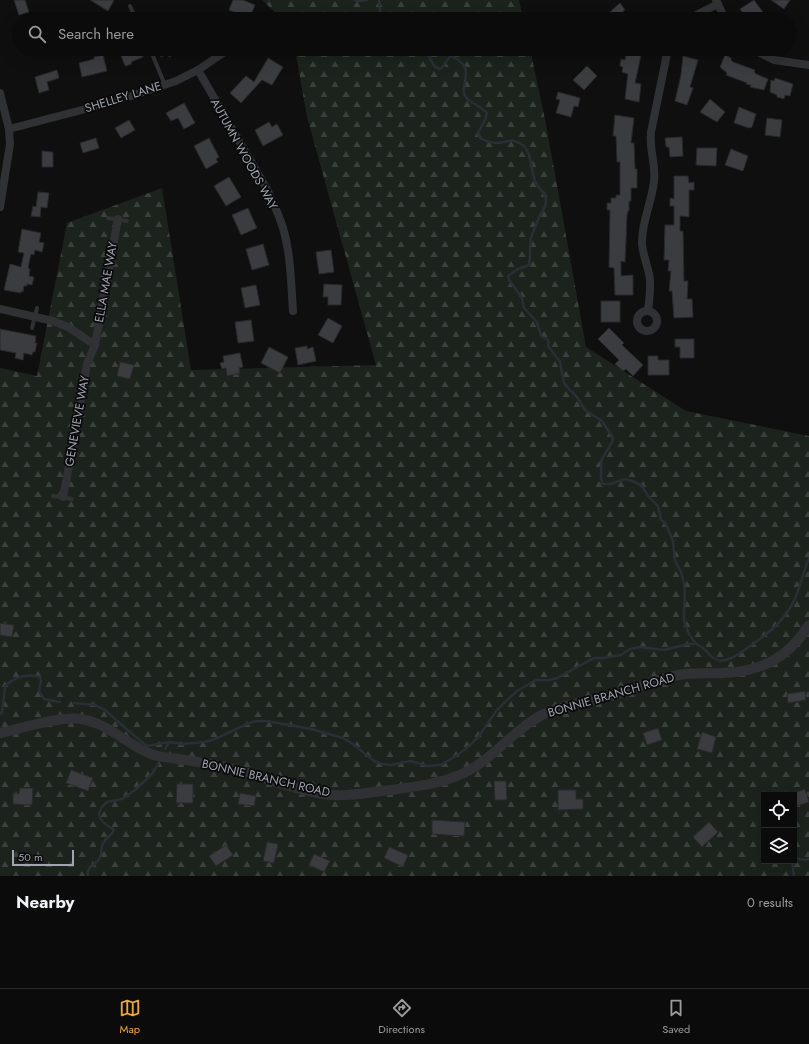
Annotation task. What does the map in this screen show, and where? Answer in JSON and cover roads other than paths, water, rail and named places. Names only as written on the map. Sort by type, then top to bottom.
[{"type":"street","points":[[700,12],[717,2],[722,12]]},
{"type":"street","name":"SHELLEY LANE","points":[[9,128],[116,101],[165,85],[198,70],[219,56]]},
{"type":"street","points":[[648,311],[650,285],[642,246],[642,236],[654,182],[654,164],[650,141],[651,132],[667,56]]},
{"type":"street","points":[[766,56],[774,60],[809,65]]},
{"type":"street","name":"AUTUMN WOODS WAY","points":[[198,70],[268,191],[277,211],[287,247],[293,311]]},
{"type":"street","points":[[0,93],[9,128],[10,144],[0,207]]},
{"type":"street","name":"ELLA MAE WAY","points":[[95,345],[118,219]]},
{"type":"street","points":[[0,309],[53,321],[68,327],[95,345]]},
{"type":"street","name":"GENEVIEVE WAY","points":[[63,497],[87,364],[95,345]]},
{"type":"street","name":"BONNIE BRANCH ROAD","points":[[0,733],[70,718],[84,719],[111,730],[153,755],[230,768],[316,792],[335,795],[394,790],[435,782],[463,773],[487,758],[525,726],[549,711],[564,706],[614,695],[675,675],[688,673],[735,673],[761,667],[787,652],[809,625]]},
{"type":"lane","points":[[130,6],[133,12]]},
{"type":"lane","points":[[153,56],[165,85]]},
{"type":"lane","points":[[108,218],[127,221]]},
{"type":"lane","points":[[32,328],[37,308]]},
{"type":"lane","points":[[53,496],[72,499]]},
{"type":"waterway","points":[[355,0],[367,0]]},
{"type":"waterway","points":[[379,0],[380,12]]},
{"type":"waterway","points":[[429,56],[435,67],[440,69],[451,56]]},
{"type":"waterway","points":[[451,56],[459,61],[464,66],[466,71],[464,87],[465,96],[469,101],[482,108],[487,113],[478,133],[480,138],[488,142],[495,143],[509,141],[518,142],[528,151],[534,178],[537,185],[545,195],[546,203],[539,216],[531,238],[529,265],[518,269],[508,276],[509,280],[522,298],[524,308],[537,322],[541,336],[547,339],[549,342],[548,346],[560,362],[564,383],[577,397],[585,410],[602,421],[613,438],[601,461],[601,479],[603,484],[610,484],[625,479],[632,481],[641,485],[649,497],[658,506],[661,520],[666,524],[673,541],[675,561],[681,572],[684,583],[684,621],[689,634],[696,644]]},
{"type":"waterway","points":[[74,703],[95,705],[105,710],[147,746],[169,742],[183,744],[204,742],[215,739],[247,724],[256,721],[267,721],[311,729],[343,738],[374,761],[383,764],[391,765],[410,761],[428,766],[441,765],[469,746],[478,737],[497,710],[517,691],[536,680],[550,680],[557,678],[594,658],[621,655],[630,649],[640,647],[664,650],[689,644],[696,644],[702,647],[712,657],[720,661],[736,656],[771,631],[788,612],[796,596],[809,558]]},
{"type":"waterway","points":[[0,714],[2,713],[5,686],[13,680],[25,676],[30,675],[40,677],[41,681],[39,691],[44,699],[60,702]]},
{"type":"waterway","points":[[165,749],[169,742]]},
{"type":"waterway","points":[[88,876],[88,870],[100,858],[103,844],[114,830],[100,818],[99,813],[102,807],[107,802],[122,799],[135,790],[152,774],[158,764]]},
{"type":"waterway","points":[[797,858],[809,859]]},
{"type":"waterway","points":[[792,864],[794,876]]}]
